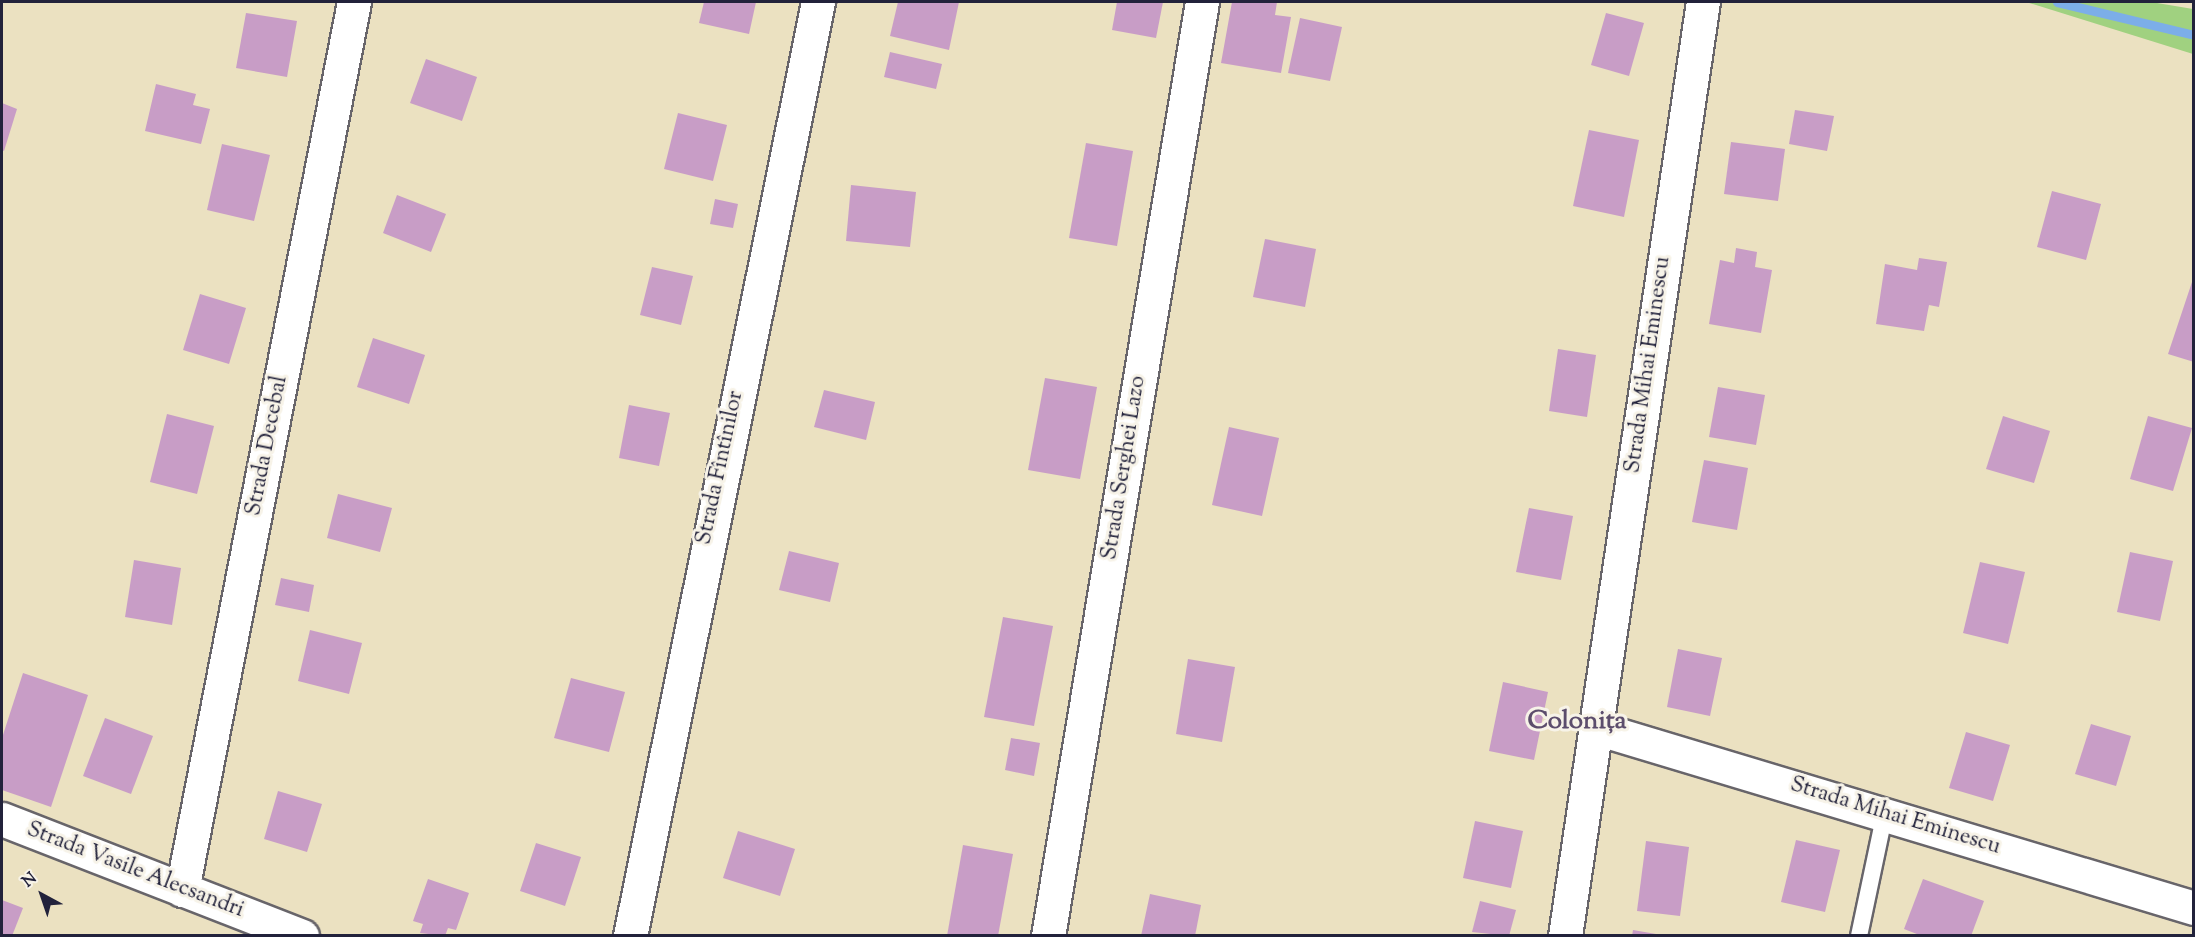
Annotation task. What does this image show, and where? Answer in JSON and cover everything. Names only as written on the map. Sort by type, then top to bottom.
[{"type":"street","name":"Strada Decebal","points":[[182,890],[354,2]]},
{"type":"street","name":"Strada Fîntînilor","points":[[630,936],[818,2]]},
{"type":"street","name":"Strada Serghei Lazo","points":[[1048,936],[1202,2]]},
{"type":"street","name":"Strada Mihai Eminescu","points":[[1565,936],[1703,2]]},
{"type":"street","name":"Strada Mihai Eminescu","points":[[1596,728],[1885,813],[2193,908]]},
{"type":"street","name":"Strada Vasile Alecsandri","points":[[2,819],[302,936]]},
{"type":"lane","points":[[1859,936],[1885,813]]},
{"type":"green space","points":[[2026,2],[2151,2],[2193,9],[2193,54]]},
{"type":"building","points":[[704,2],[756,2],[749,34],[699,23]]},
{"type":"building","points":[[898,2],[959,2],[949,50],[890,36]]},
{"type":"building","points":[[1117,2],[1163,2],[1156,38],[1112,30]]},
{"type":"building","points":[[1232,2],[1277,2],[1275,15],[1291,17],[1281,73],[1221,63]]},
{"type":"building","points":[[246,13],[297,21],[287,77],[236,68]]},
{"type":"building","points":[[1606,13],[1644,23],[1629,76],[1591,65]]},
{"type":"building","points":[[1300,18],[1342,27],[1330,81],[1288,73]]},
{"type":"building","points":[[890,52],[942,64],[936,89],[884,77]]},
{"type":"building","points":[[426,59],[477,77],[462,121],[410,103]]},
{"type":"building","points":[[156,84],[196,94],[193,105],[210,109],[201,144],[145,131]]},
{"type":"building","points":[[2,103],[17,109],[4,151],[2,150]]},
{"type":"building","points":[[1795,110],[1834,116],[1827,151],[1789,144]]},
{"type":"building","points":[[678,113],[727,125],[713,181],[664,169]]},
{"type":"building","points":[[1589,130],[1639,140],[1624,217],[1573,206]]},
{"type":"building","points":[[1731,142],[1785,149],[1778,201],[1724,194]]},
{"type":"building","points":[[1086,143],[1133,151],[1117,246],[1069,238]]},
{"type":"building","points":[[222,144],[270,155],[254,221],[207,210]]},
{"type":"building","points":[[851,185],[916,192],[910,247],[846,241]]},
{"type":"building","points":[[2052,191],[2101,204],[2086,260],[2037,247]]},
{"type":"building","points":[[397,195],[446,214],[431,252],[383,233]]},
{"type":"building","points":[[715,199],[738,204],[733,228],[710,224]]},
{"type":"building","points":[[1265,239],[1316,249],[1305,307],[1253,297]]},
{"type":"building","points":[[1736,248],[1757,252],[1755,267],[1772,270],[1761,333],[1709,324],[1720,260],[1734,263]]},
{"type":"building","points":[[1919,258],[1947,262],[1939,307],[1929,305],[1924,331],[1876,324],[1885,264],[1917,270]]},
{"type":"building","points":[[652,267],[693,276],[681,325],[640,315]]},
{"type":"building","points":[[2192,282],[2194,282],[2194,362],[2168,354]]},
{"type":"building","points":[[200,294],[246,308],[229,364],[183,350]]},
{"type":"building","points":[[373,338],[425,355],[409,404],[357,387]]},
{"type":"building","points":[[1558,349],[1596,355],[1587,417],[1549,411]]},
{"type":"building","points":[[1045,378],[1097,387],[1080,479],[1028,470]]},
{"type":"building","points":[[1718,387],[1765,395],[1756,445],[1709,437]]},
{"type":"building","points":[[824,390],[875,402],[866,440],[814,427]]},
{"type":"building","points":[[629,405],[670,413],[659,466],[619,458]]},
{"type":"building","points":[[167,414],[214,426],[197,494],[150,482]]},
{"type":"building","points":[[2003,416],[2050,431],[2034,483],[1986,469]]},
{"type":"building","points":[[2148,416],[2192,428],[2173,491],[2130,479]]},
{"type":"building","points":[[1229,427],[1279,438],[1262,516],[1212,505]]},
{"type":"building","points":[[1704,460],[1748,468],[1737,530],[1692,522]]},
{"type":"building","points":[[338,494],[392,508],[380,552],[327,538]]},
{"type":"building","points":[[1529,508],[1573,516],[1561,580],[1516,572]]},
{"type":"building","points":[[789,551],[839,563],[830,602],[779,590]]},
{"type":"building","points":[[2130,552],[2173,561],[2160,621],[2117,612]]},
{"type":"building","points":[[134,560],[181,568],[172,625],[125,617]]},
{"type":"building","points":[[1980,562],[2025,572],[2008,644],[1963,633]]},
{"type":"building","points":[[281,578],[314,585],[309,612],[275,605]]},
{"type":"building","points":[[1003,617],[1053,626],[1034,726],[984,717]]},
{"type":"building","points":[[310,630],[362,643],[349,694],[298,681]]},
{"type":"building","points":[[1678,649],[1722,658],[1710,716],[1667,707]]},
{"type":"building","points":[[1188,659],[1235,667],[1222,742],[1176,734]]},
{"type":"building","points":[[23,673],[88,695],[51,807],[2,790],[2,738]]},
{"type":"building","points":[[571,678],[625,692],[609,752],[554,738]]},
{"type":"building","points":[[1503,682],[1548,692],[1534,760],[1489,751]]},
{"type":"building","points":[[105,718],[153,736],[131,794],[83,776]]},
{"type":"building","points":[[2091,724],[2131,736],[2116,786],[2075,774]]},
{"type":"building","points":[[1966,732],[2010,745],[1993,801],[1949,788]]},
{"type":"building","points":[[1011,738],[1040,743],[1034,776],[1005,770]]},
{"type":"building","points":[[278,791],[322,804],[307,852],[264,839]]},
{"type":"building","points":[[1475,821],[1523,831],[1511,888],[1463,878]]},
{"type":"building","points":[[738,831],[795,849],[780,896],[723,878]]},
{"type":"building","points":[[1796,840],[1840,850],[1825,912],[1781,902]]},
{"type":"building","points":[[1646,841],[1689,847],[1680,916],[1637,911]]},
{"type":"building","points":[[536,843],[581,857],[565,906],[520,891]]},
{"type":"building","points":[[963,845],[1013,854],[998,936],[947,936]]},
{"type":"building","points":[[428,879],[469,893],[456,930],[448,928],[445,936],[420,933],[423,924],[413,921]]},
{"type":"building","points":[[1923,879],[1984,901],[1971,936],[1922,936],[1904,929]]},
{"type":"building","points":[[1150,894],[1201,905],[1195,936],[1141,936]]},
{"type":"building","points":[[2,900],[23,908],[12,936],[2,936]]},
{"type":"building","points":[[1480,901],[1516,910],[1509,936],[1472,932]]},
{"type":"building","points":[[1633,930],[1656,934],[1656,936],[1632,936]]},
{"type":"waterway","points":[[2057,2],[2194,35]]},
{"type":"district","name":"Colonița","points":[[1577,722]]}]
